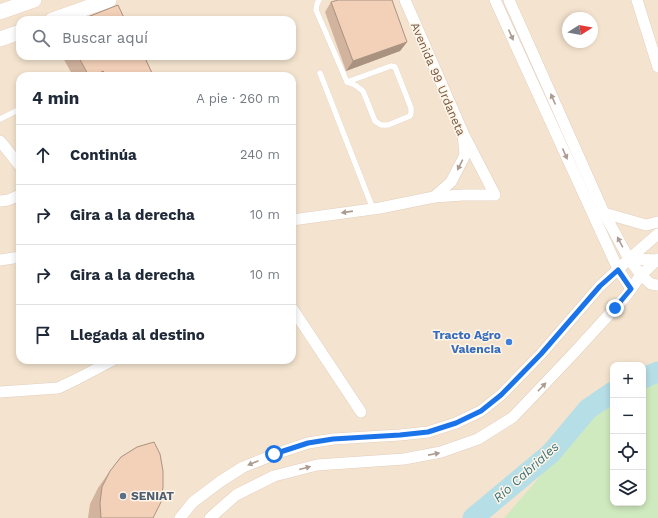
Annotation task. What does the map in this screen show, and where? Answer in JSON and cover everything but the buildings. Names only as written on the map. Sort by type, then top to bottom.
[{"type":"main road","points":[[0,12],[34,0]]},
{"type":"main road","points":[[63,16],[109,0]]},
{"type":"main road","points":[[0,39],[16,33]]},
{"type":"street","name":"Avenida 99 Urdaneta","points":[[405,0],[463,133],[465,155],[451,182],[434,197]]},
{"type":"street","points":[[495,0],[618,270],[631,289]]},
{"type":"street","points":[[509,0],[604,213],[629,259],[641,275],[651,284],[658,285]]},
{"type":"street","points":[[637,0],[658,67]]},
{"type":"street","points":[[296,219],[373,209],[434,197],[495,195],[463,133]]},
{"type":"street","points":[[1,145],[16,162]]},
{"type":"street","points":[[0,201],[16,197]]},
{"type":"street","points":[[604,213],[646,225],[658,222]]},
{"type":"street","points":[[180,518],[193,502],[221,480],[243,467],[277,453],[308,443],[333,439],[428,432],[456,423],[481,411],[501,395],[541,354],[600,286],[658,234]]},
{"type":"street","points":[[0,260],[16,258]]},
{"type":"street","points":[[629,259],[658,260]]},
{"type":"street","points":[[210,518],[236,495],[274,476],[317,465],[404,460],[441,452],[478,439],[513,417],[626,296],[641,275],[658,260]]},
{"type":"street","points":[[296,314],[362,412]]},
{"type":"street","points":[[0,392],[58,388],[105,364]]},
{"type":"lane","points":[[319,0],[316,4],[316,10],[347,82],[363,92],[374,121],[381,125],[388,125],[410,116],[411,108],[395,67],[391,66],[347,82]]},
{"type":"lane","points":[[320,73],[373,209]]},
{"type":"lane","points":[[0,119],[16,111]]},
{"type":"shaded area","points":[[0,0],[658,0],[658,518],[0,518]]},
{"type":"green space","points":[[658,373],[658,518],[504,518],[536,481],[592,411],[610,398],[610,506],[646,506],[646,378]]},
{"type":"waterway","name":"Río Cabriales","points":[[646,377],[658,372]]},
{"type":"waterway","name":"Río Cabriales","points":[[473,518],[551,453],[588,409],[610,394]]},
{"type":"place","name":"Tracto Agro Valencia","points":[[509,342]]},
{"type":"place","name":"SENIAT","points":[[123,496]]},
{"type":"route","points":[[274,454],[308,443],[333,439],[428,432],[456,423],[481,411],[501,395],[541,354],[600,286],[618,270],[631,289],[615,308]]}]
